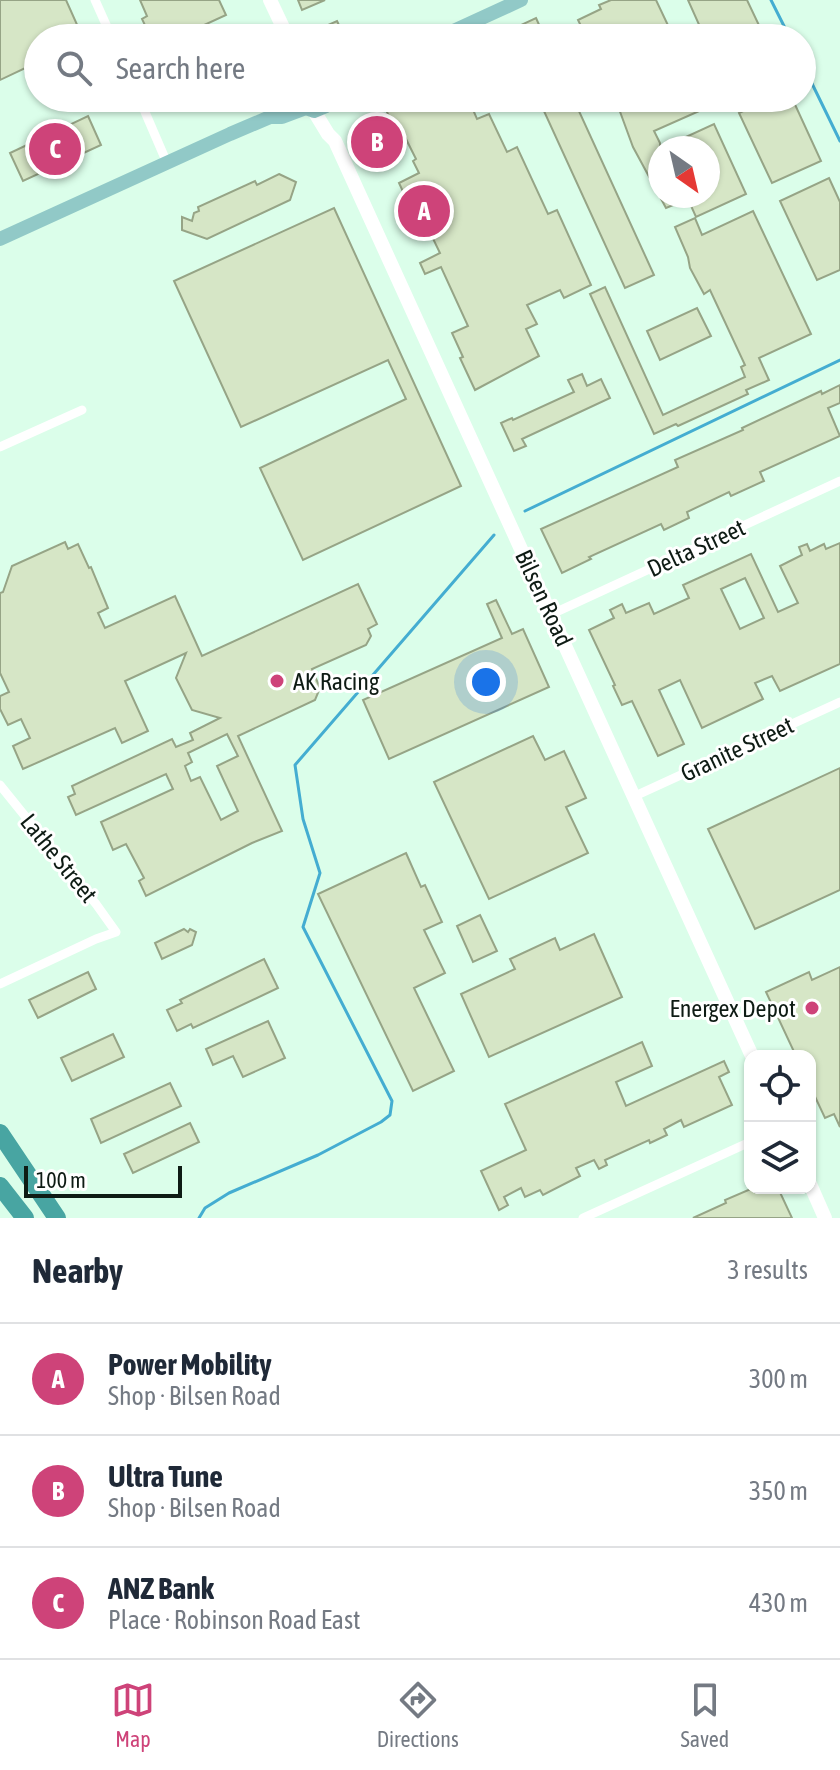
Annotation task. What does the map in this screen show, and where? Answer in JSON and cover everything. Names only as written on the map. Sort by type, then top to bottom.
[{"type":"highway","points":[[0,1133],[57,1218]]},
{"type":"highway","points":[[0,1186],[25,1218]]},
{"type":"main road","points":[[469,24],[521,0]]},
{"type":"main road","points":[[0,239],[276,112]]},
{"type":"main road","points":[[270,117],[295,112]]},
{"type":"street","points":[[95,0],[106,24]]},
{"type":"street","points":[[270,0],[281,24]]},
{"type":"street","points":[[145,112],[167,163]]},
{"type":"street","name":"Bilsen Road","points":[[321,112],[335,131],[335,141],[749,1050]]},
{"type":"street","points":[[0,447],[82,410]]},
{"type":"street","name":"Delta Street","points":[[552,614],[840,481]]},
{"type":"street","name":"Granite Street","points":[[635,796],[840,702]]},
{"type":"street","name":"Lathe Street","points":[[0,785],[116,932],[0,984]]},
{"type":"street","points":[[583,1218],[744,1145]]},
{"type":"street","points":[[814,1194],[825,1218]]},
{"type":"building","points":[[0,0],[66,0],[77,24],[24,24],[24,69],[0,80]]},
{"type":"building","points":[[140,0],[219,0],[226,15],[206,24],[144,24],[142,19],[147,16]]},
{"type":"building","points":[[298,0],[325,0],[302,10]]},
{"type":"building","points":[[611,0],[656,0],[667,24],[580,24],[578,20],[601,9],[599,5]]},
{"type":"building","points":[[688,0],[747,0],[758,24],[699,24]]},
{"type":"building","points":[[536,18],[539,24],[523,24]]},
{"type":"building","points":[[387,112],[474,112],[477,119],[489,114],[507,152],[517,147],[548,214],[557,210],[591,285],[564,298],[560,290],[527,305],[537,324],[526,329],[539,356],[475,390],[452,333],[468,326],[441,267],[425,274],[420,263],[440,253],[425,222],[419,226],[399,183],[419,173],[413,161],[416,159],[398,123],[393,125]]},
{"type":"building","points":[[544,112],[579,112],[654,275],[625,288]]},
{"type":"building","points":[[620,112],[697,112],[654,131],[656,136],[648,136],[648,175],[633,147]]},
{"type":"building","points":[[798,112],[821,161],[772,183],[739,113]]},
{"type":"building","points":[[88,116],[101,145],[23,181],[10,153]]},
{"type":"building","points":[[714,124],[719,136],[688,136]]},
{"type":"building","points":[[376,125],[390,155],[378,160],[364,130]]},
{"type":"building","points":[[720,137],[746,194],[720,206]]},
{"type":"building","points":[[279,174],[296,182],[290,200],[207,239],[182,230],[182,217],[192,221],[194,213],[199,211],[198,207],[255,181],[257,185]]},
{"type":"building","points":[[829,178],[840,202],[840,270],[817,280],[780,201]]},
{"type":"building","points":[[334,208],[461,486],[303,560],[260,468],[406,399],[388,360],[241,427],[174,281]]},
{"type":"building","points":[[692,208],[716,208],[696,217]]},
{"type":"building","points":[[753,211],[811,334],[759,358],[769,380],[746,390],[748,394],[654,434],[590,294],[605,287],[663,415],[745,377],[741,367],[745,365],[710,290],[704,294],[690,268],[675,227],[695,218],[702,235]]},
{"type":"building","points":[[697,308],[711,336],[660,360],[647,331]]},
{"type":"building","points":[[582,374],[587,386],[601,379],[610,398],[522,439],[526,446],[514,451],[501,423],[574,392],[568,380]]},
{"type":"building","points":[[840,385],[840,403],[828,408],[840,436],[760,472],[764,481],[731,496],[729,492],[687,512],[689,518],[664,530],[661,524],[562,573],[541,529],[678,467],[675,460],[821,391],[822,394]]},
{"type":"building","points":[[65,542],[68,549],[78,544],[108,608],[98,613],[105,628],[175,596],[202,656],[358,584],[377,624],[368,629],[371,636],[366,645],[312,669],[320,688],[315,700],[238,736],[282,831],[146,896],[139,881],[144,878],[126,844],[113,850],[101,822],[173,789],[166,774],[76,815],[68,797],[75,794],[72,786],[172,739],[176,747],[193,740],[190,733],[220,718],[192,710],[176,678],[186,653],[125,681],[148,731],[122,743],[115,728],[23,769],[13,746],[30,738],[21,719],[8,725],[0,709],[0,696],[9,692],[0,673],[0,593],[12,566]],"holes":[[[227,734],[238,756],[217,766],[238,811],[221,820],[200,777],[191,781],[185,766],[192,762],[188,753]]]},
{"type":"building","points":[[840,543],[840,664],[780,691],[772,676],[755,683],[763,699],[702,728],[680,680],[659,690],[684,744],[658,756],[632,701],[622,705],[589,630],[614,618],[610,610],[622,604],[626,613],[649,603],[654,614],[689,598],[683,585],[751,554],[778,612],[798,603],[780,566],[802,555],[799,547],[807,544],[810,551],[824,544],[826,549]],"holes":[[[745,578],[764,618],[740,629],[721,589]]]},
{"type":"building","points":[[496,600],[512,634],[523,629],[549,687],[389,759],[363,700],[502,638],[487,604]]},
{"type":"building","points":[[533,736],[545,760],[564,751],[586,798],[566,807],[588,853],[489,899],[434,782]]},
{"type":"building","points":[[840,768],[840,890],[755,929],[708,829]]},
{"type":"building","points":[[406,853],[421,887],[425,885],[442,922],[424,930],[445,973],[414,988],[454,1071],[413,1091],[318,894]]},
{"type":"building","points":[[480,915],[497,951],[473,962],[457,926]]},
{"type":"building","points":[[184,929],[196,932],[192,945],[162,959],[155,943]]},
{"type":"building","points":[[594,934],[622,997],[489,1057],[461,994],[515,969],[510,959],[555,938],[560,950]]},
{"type":"building","points":[[264,959],[278,988],[193,1028],[191,1024],[177,1031],[167,1010],[182,1003],[180,1000]]},
{"type":"building","points":[[840,967],[840,1127],[834,1114],[825,1118],[816,1099],[816,1050],[793,1050],[766,992],[809,972],[812,980]]},
{"type":"building","points":[[88,972],[96,989],[38,1018],[29,1000]]},
{"type":"building","points":[[268,1021],[285,1058],[243,1077],[233,1056],[213,1065],[206,1049]]},
{"type":"building","points":[[113,1034],[124,1057],[72,1081],[61,1058]]},
{"type":"building","points":[[642,1042],[652,1066],[616,1082],[626,1106],[724,1061],[729,1072],[719,1077],[732,1105],[684,1127],[681,1120],[664,1129],[667,1135],[605,1160],[607,1165],[599,1169],[594,1160],[576,1168],[580,1176],[543,1195],[540,1190],[525,1197],[521,1188],[504,1197],[508,1205],[499,1210],[481,1171],[526,1150],[505,1104]]},
{"type":"building","points":[[170,1083],[181,1106],[101,1143],[91,1119]]},
{"type":"building","points":[[190,1123],[199,1142],[133,1173],[124,1154]]},
{"type":"building","points":[[744,1192],[781,1194],[792,1218],[693,1218],[726,1203],[725,1200]]},
{"type":"waterway","points":[[771,0],[783,24]]},
{"type":"waterway","points":[[816,92],[840,141]]},
{"type":"waterway","points":[[525,511],[840,360]]},
{"type":"waterway","points":[[199,1218],[205,1208],[229,1193],[318,1155],[390,1115],[392,1101],[303,927],[320,873],[303,819],[295,765],[494,535]]},
{"type":"place","name":"Ultra Tune","points":[[377,142]]},
{"type":"place","name":"ANZ Bank","points":[[55,149]]},
{"type":"place","name":"Power Mobility","points":[[424,211]]},
{"type":"place","name":"AK Racing","points":[[277,681]]},
{"type":"place","name":"Energex Depot","points":[[812,1008]]}]
